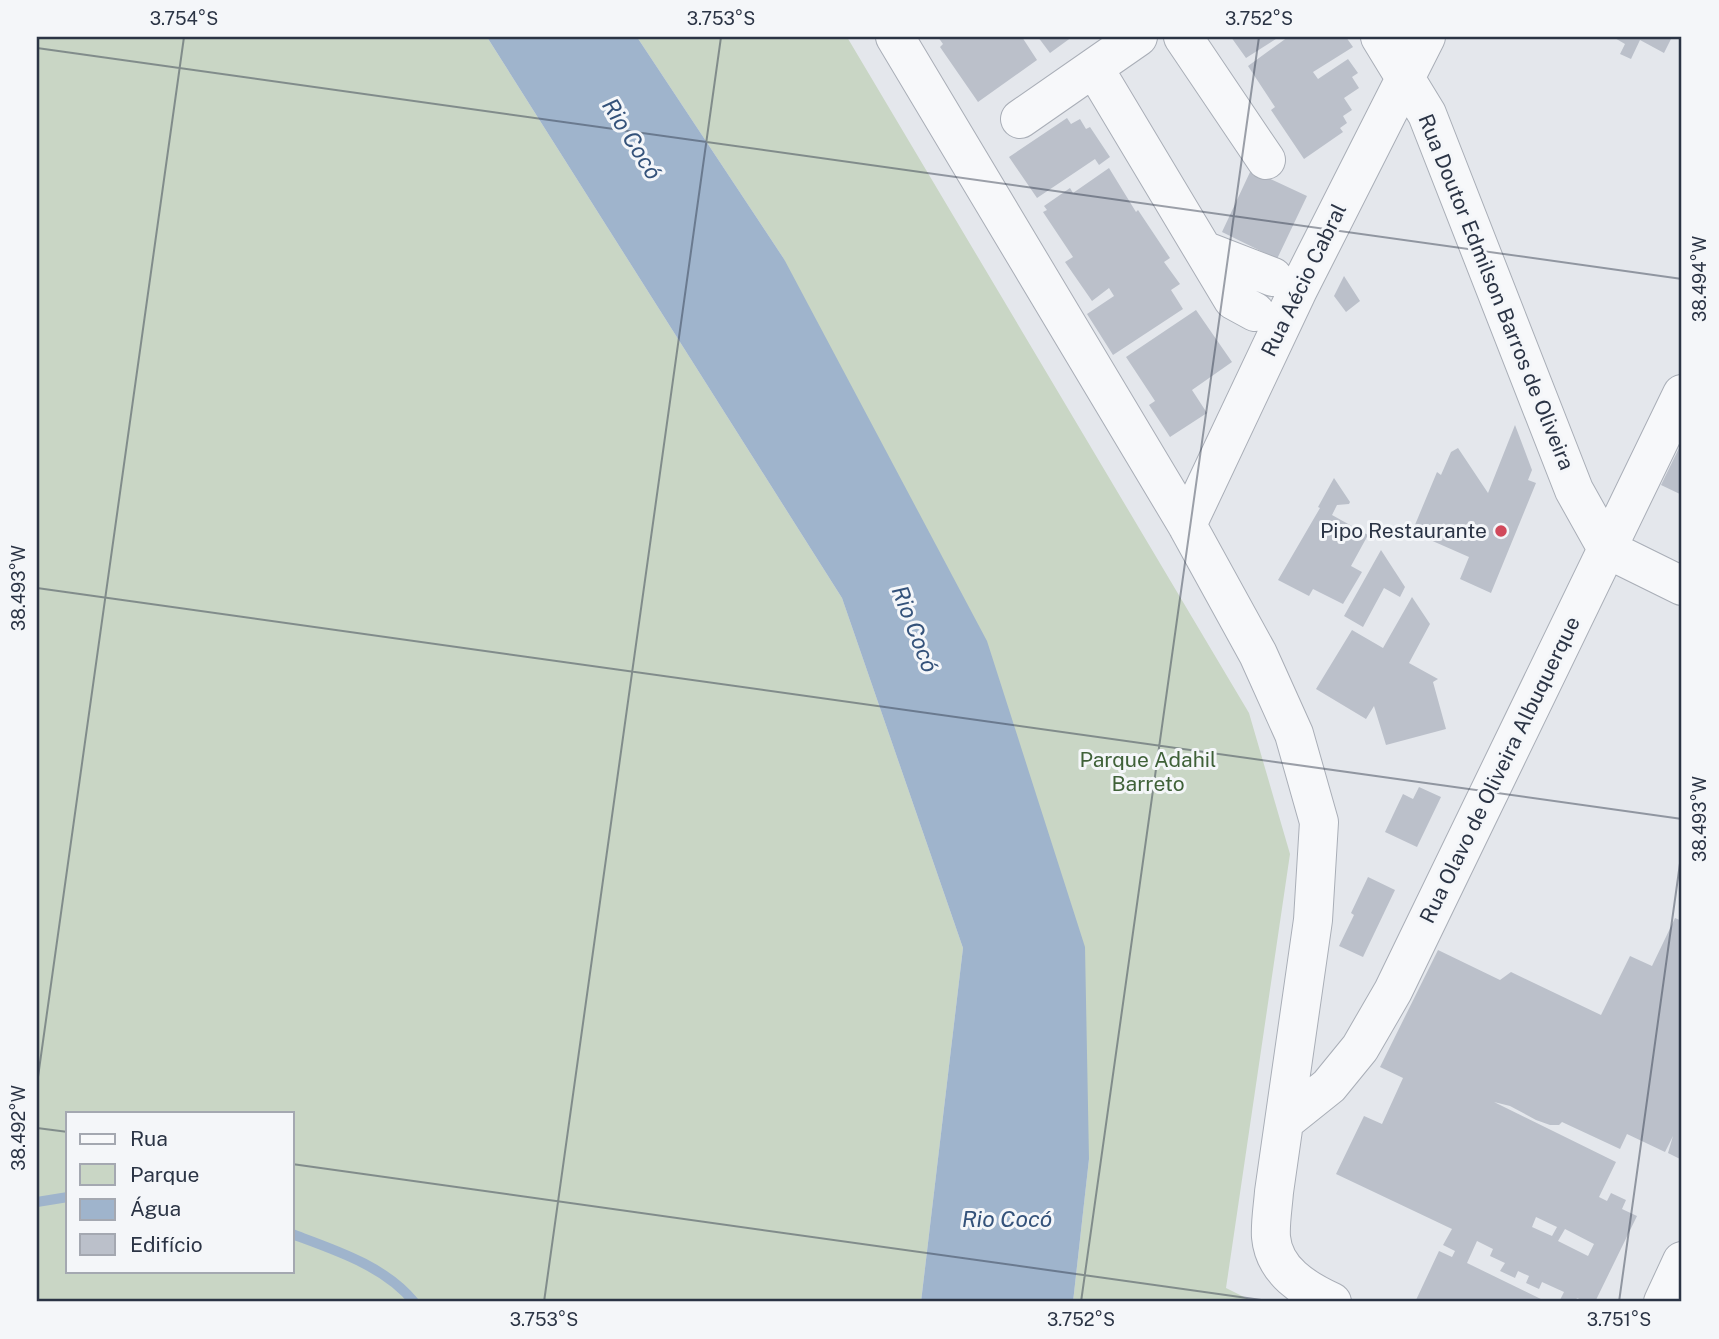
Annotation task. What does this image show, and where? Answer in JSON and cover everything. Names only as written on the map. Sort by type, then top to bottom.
[{"type":"street","points":[[895,37],[1186,525],[1258,654],[1294,733],[1319,822],[1313,920],[1274,1192],[1271,1237],[1286,1274],[1332,1302]]},
{"type":"street","points":[[1020,119],[1138,37]]},
{"type":"street","points":[[1183,37],[1266,160]]},
{"type":"street","name":"Rua Doutor Edmilson Barros de Oliveira","points":[[1380,37],[1427,114],[1574,490],[1607,549]]},
{"type":"street","name":"Rua Aécio Cabral","points":[[1186,525],[1266,318],[1283,282],[1406,76],[1426,37]]},
{"type":"street","points":[[1094,68],[1233,300],[1266,318]]},
{"type":"street","points":[[1203,250],[1283,282]]},
{"type":"street","name":"Rua Olavo de Oliveira Albuquerque","points":[[1284,1122],[1329,1086],[1345,1067],[1360,1048],[1393,991],[1682,394]]},
{"type":"street","points":[[1607,549],[1682,586]]},
{"type":"street","points":[[1663,1302],[1682,1261]]},
{"type":"green space","points":[[37,37],[487,37],[842,598],[963,948],[921,1302],[37,1302]]},
{"type":"green space","name":"Parque Adahil Barreto","points":[[637,37],[847,37],[1249,713],[1290,854],[1226,1288],[1254,1302],[1073,1302],[1089,1159],[784,259]]},
{"type":"water","name":"Rio Cocó","points":[[487,37],[637,37],[784,259],[987,641],[1085,947],[1089,1159],[1073,1302],[921,1302],[963,948],[842,598]]},
{"type":"building","points":[[938,37],[1022,37],[1037,60],[978,102],[940,47],[943,44]]},
{"type":"building","points":[[1038,37],[1072,37],[1050,53]]},
{"type":"building","points":[[1231,37],[1279,37],[1246,58]]},
{"type":"building","points":[[1288,37],[1346,37],[1353,47],[1313,72],[1318,79],[1348,59],[1358,73],[1352,77],[1359,88],[1344,98],[1352,110],[1343,116],[1347,123],[1340,128],[1343,132],[1304,159],[1271,110],[1275,107],[1248,66]]},
{"type":"building","points":[[1613,37],[1672,37],[1664,53],[1640,40],[1631,59],[1620,54],[1625,44]]},
{"type":"building","points":[[1067,118],[1071,124],[1080,119],[1086,129],[1090,127],[1110,157],[1099,165],[1095,159],[1037,198],[1009,157]]},
{"type":"building","points":[[1109,168],[1136,212],[1138,210],[1170,258],[1164,262],[1180,284],[1171,290],[1183,309],[1113,355],[1087,314],[1114,296],[1109,288],[1092,301],[1065,262],[1073,257],[1043,212],[1047,210],[1044,206],[1070,188],[1073,193]]},
{"type":"building","points":[[1251,170],[1307,196],[1277,259],[1222,232]]},
{"type":"building","points":[[1344,276],[1360,301],[1346,312],[1334,296]]},
{"type":"building","points":[[1196,310],[1232,362],[1192,390],[1207,413],[1170,437],[1149,405],[1155,401],[1126,357]]},
{"type":"building","points":[[1515,425],[1532,470],[1528,480],[1536,483],[1491,593],[1460,579],[1469,557],[1412,532],[1437,472],[1441,475],[1451,452],[1458,448],[1488,493]]},
{"type":"building","points":[[1682,442],[1682,495],[1661,485]]},
{"type":"building","points":[[1334,478],[1350,502],[1337,505],[1332,515],[1368,535],[1351,566],[1362,572],[1343,604],[1313,589],[1309,596],[1278,580],[1320,508],[1318,507]]},
{"type":"building","points":[[1381,550],[1405,587],[1400,597],[1384,588],[1363,627],[1344,616]]},
{"type":"building","points":[[1412,597],[1430,624],[1409,663],[1438,679],[1433,682],[1446,729],[1386,745],[1374,706],[1366,719],[1316,689],[1352,630],[1383,648]]},
{"type":"building","points":[[1419,787],[1441,797],[1417,847],[1385,832],[1403,794],[1413,799]]},
{"type":"building","points":[[1368,877],[1395,890],[1363,957],[1339,946]]},
{"type":"building","points":[[1675,918],[1682,921],[1682,1160],[1668,1153],[1673,1136],[1665,1152],[1627,1134],[1620,1149],[1562,1122],[1559,1125],[1550,1125],[1510,1106],[1494,1102],[1616,1162],[1599,1197],[1607,1201],[1611,1193],[1626,1200],[1622,1209],[1637,1216],[1595,1302],[1577,1298],[1575,1302],[1564,1302],[1560,1300],[1564,1292],[1542,1282],[1539,1289],[1526,1283],[1529,1276],[1518,1271],[1515,1278],[1500,1271],[1505,1263],[1490,1256],[1493,1249],[1477,1241],[1467,1263],[1547,1302],[1416,1300],[1439,1251],[1452,1257],[1455,1251],[1443,1245],[1452,1229],[1336,1174],[1364,1116],[1382,1124],[1403,1078],[1380,1067],[1438,950],[1500,980],[1511,972],[1601,1015],[1630,956],[1652,966]],"holes":[[[1536,1217],[1557,1227],[1552,1236],[1532,1227]],[[1565,1229],[1594,1244],[1588,1256],[1558,1241]]]},
{"type":"waterway","points":[[37,1202],[66,1197]]},
{"type":"waterway","points":[[294,1235],[358,1260],[389,1278],[414,1302]]},
{"type":"place","name":"Pipo Restaurante","points":[[1501,531]]}]
